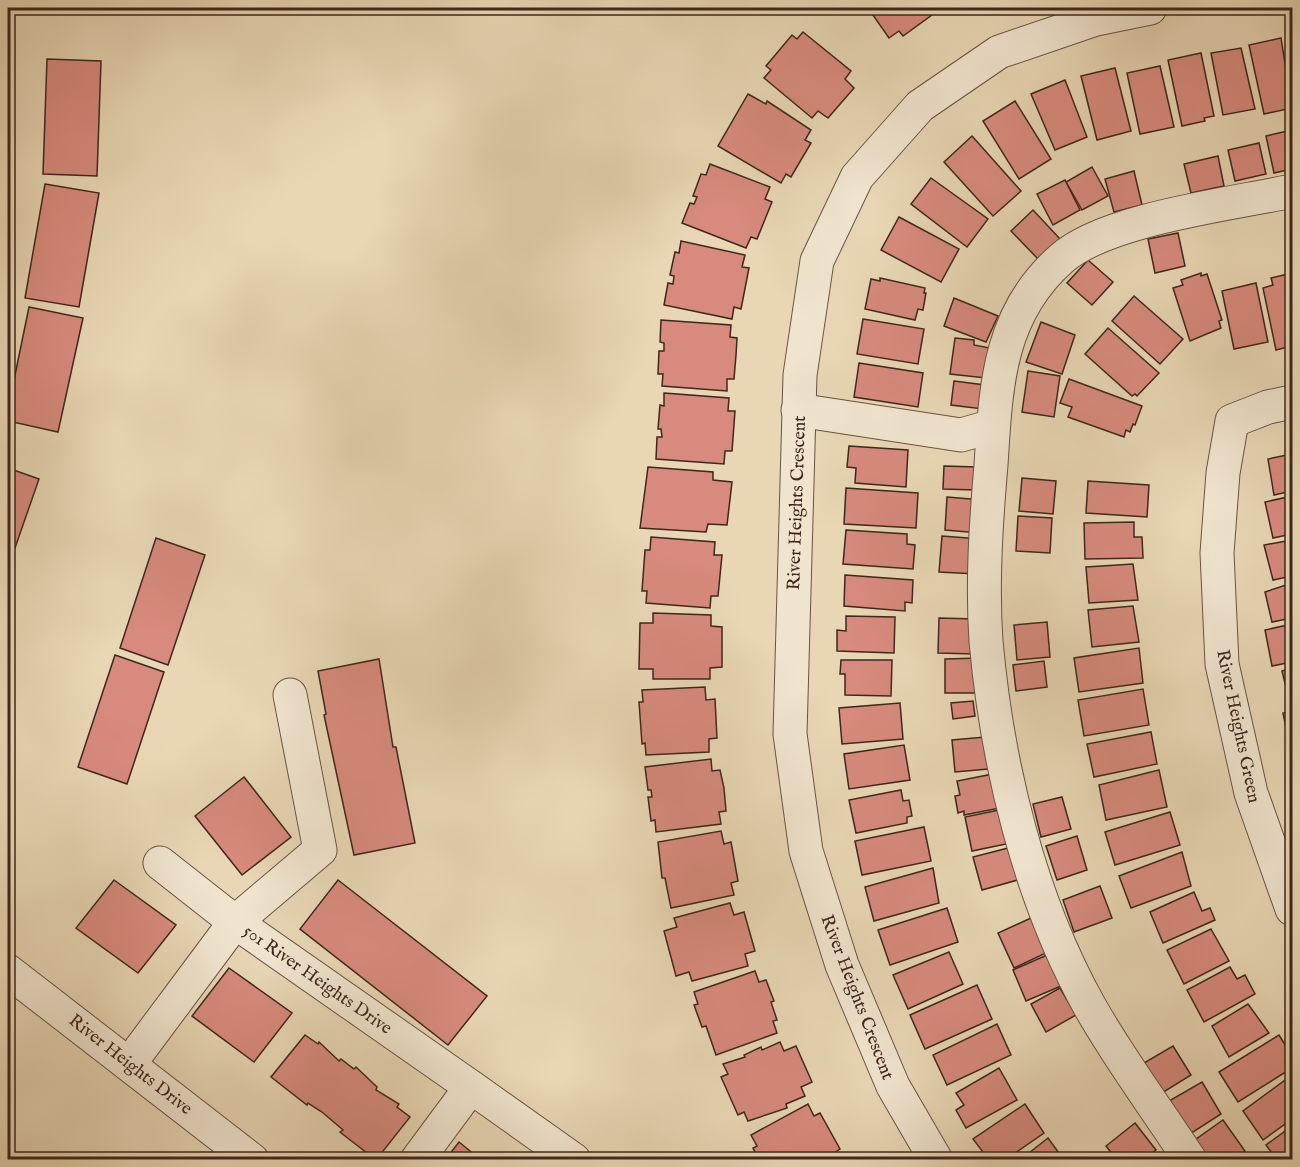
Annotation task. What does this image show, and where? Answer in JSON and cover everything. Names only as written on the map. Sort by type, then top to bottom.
[{"type":"street","name":"River Heights Crescent","points":[[936,1160],[888,1075],[842,965],[806,851],[790,734],[800,375],[817,261],[857,177],[920,106],[999,52],[1096,19],[1150,8]]},
{"type":"street","points":[[1190,1160],[1090,1006],[1049,919],[1019,828],[997,734],[986,639],[985,542],[995,394],[1005,349],[1017,313],[1037,282],[1064,256],[1095,237],[1130,226],[1293,192]]},
{"type":"street","name":"River Heights Green","points":[[1293,402],[1268,407],[1232,421],[1223,473],[1217,553],[1222,664],[1251,793],[1293,909]]},
{"type":"street","points":[[798,411],[961,435],[993,426]]},
{"type":"street","points":[[160,863],[235,922],[320,850],[290,695]]},
{"type":"street","name":"501 River Heights Drive","points":[[130,1063],[235,922],[574,1160]]},
{"type":"street","name":"River Heights Drive","points":[[8,971],[130,1063],[252,1160]]},
{"type":"street","points":[[417,1160],[471,1086]]},
{"type":"building","points":[[868,8],[933,8],[936,12],[903,36],[899,31],[889,38]]},
{"type":"building","points":[[803,32],[851,71],[845,79],[854,88],[828,118],[818,111],[812,118],[764,78],[771,70],[766,66],[792,35],[797,39]]},
{"type":"building","points":[[1281,38],[1292,108],[1264,114],[1249,45]]},
{"type":"building","points":[[1241,48],[1255,109],[1223,115],[1211,53]]},
{"type":"building","points":[[1201,53],[1214,116],[1204,118],[1205,121],[1182,126],[1168,60]]},
{"type":"building","points":[[47,59],[101,61],[97,176],[43,174]]},
{"type":"building","points":[[1160,66],[1174,127],[1140,134],[1127,73]]},
{"type":"building","points":[[1115,68],[1131,131],[1097,140],[1081,76]]},
{"type":"building","points":[[1065,80],[1087,137],[1055,150],[1031,94]]},
{"type":"building","points":[[748,94],[766,104],[767,101],[811,130],[805,140],[811,143],[791,177],[786,174],[781,183],[718,146]]},
{"type":"building","points":[[1015,101],[1051,159],[1019,179],[983,121]]},
{"type":"building","points":[[1292,130],[1292,169],[1274,173],[1266,136]]},
{"type":"building","points":[[972,136],[1021,191],[993,216],[944,162]]},
{"type":"building","points":[[1259,143],[1266,174],[1235,181],[1228,150]]},
{"type":"building","points":[[1218,156],[1224,186],[1191,193],[1184,164]]},
{"type":"building","points":[[710,164],[770,187],[765,199],[772,202],[757,239],[751,237],[746,248],[682,223],[690,203],[694,204],[697,197],[693,196],[701,174],[706,175]]},
{"type":"building","points":[[1092,167],[1108,196],[1082,210],[1066,182]]},
{"type":"building","points":[[1134,171],[1142,205],[1114,212],[1105,179]]},
{"type":"building","points":[[931,178],[988,219],[967,247],[911,204]]},
{"type":"building","points":[[1065,180],[1080,210],[1053,225],[1037,194]]},
{"type":"building","points":[[45,184],[99,193],[79,307],[25,298]]},
{"type":"building","points":[[1033,210],[1060,239],[1038,259],[1011,231]]},
{"type":"building","points":[[899,217],[959,249],[941,282],[881,250]]},
{"type":"building","points":[[1178,233],[1185,266],[1155,273],[1148,239]]},
{"type":"building","points":[[681,241],[745,255],[742,267],[749,268],[741,309],[734,307],[732,319],[664,305],[668,283],[673,284],[674,276],[670,275],[675,252],[679,253]]},
{"type":"building","points":[[1088,260],[1113,282],[1092,305],[1067,283]]},
{"type":"building","points":[[1201,273],[1201,276],[1207,274],[1222,320],[1219,321],[1221,328],[1190,341],[1173,288],[1183,285],[1181,280]]},
{"type":"building","points":[[1292,273],[1292,346],[1276,350],[1263,288],[1273,285],[1271,278]]},
{"type":"building","points":[[880,278],[925,288],[923,310],[918,309],[915,320],[865,309],[871,279],[880,281]]},
{"type":"building","points":[[1256,283],[1268,342],[1234,349],[1222,291]]},
{"type":"building","points":[[1134,296],[1183,339],[1160,364],[1112,321]]},
{"type":"building","points":[[954,298],[998,316],[986,342],[944,326]]},
{"type":"building","points":[[29,307],[83,318],[58,432],[8,421],[8,409]]},
{"type":"building","points":[[863,319],[924,329],[918,364],[857,354]]},
{"type":"building","points":[[661,320],[731,325],[730,337],[737,338],[736,355],[734,379],[727,379],[727,391],[662,386],[663,374],[658,374],[659,351],[664,351],[664,343],[660,342]]},
{"type":"building","points":[[1041,322],[1075,335],[1062,374],[1026,362]]},
{"type":"building","points":[[1108,328],[1159,373],[1137,396],[1135,394],[1132,396],[1085,354]]},
{"type":"building","points":[[955,338],[974,340],[974,345],[990,348],[986,378],[950,374]]},
{"type":"building","points":[[859,363],[923,373],[918,407],[854,397]]},
{"type":"building","points":[[1028,371],[1060,376],[1054,417],[1022,412]]},
{"type":"building","points":[[1069,379],[1142,406],[1130,432],[1126,430],[1124,437],[1068,417],[1072,407],[1060,403]]},
{"type":"building","points":[[954,381],[985,385],[983,409],[951,405]]},
{"type":"building","points":[[664,393],[729,398],[728,411],[735,411],[732,451],[725,451],[724,464],[656,459],[657,437],[662,437],[661,429],[658,429],[660,405],[664,406]]},
{"type":"building","points":[[849,446],[908,450],[906,487],[855,483],[856,468],[847,467]]},
{"type":"building","points":[[1292,454],[1292,491],[1274,495],[1268,459]]},
{"type":"building","points":[[944,466],[977,467],[975,490],[943,489]]},
{"type":"building","points":[[648,467],[713,472],[713,480],[732,482],[727,525],[708,524],[706,532],[640,528]]},
{"type":"building","points":[[8,468],[39,479],[8,568]]},
{"type":"building","points":[[1022,478],[1056,481],[1053,514],[1019,511]]},
{"type":"building","points":[[1088,481],[1149,485],[1147,517],[1086,513]]},
{"type":"building","points":[[846,488],[918,493],[916,528],[844,524]]},
{"type":"building","points":[[1292,496],[1292,534],[1273,538],[1265,502]]},
{"type":"building","points":[[947,497],[982,500],[980,533],[945,530]]},
{"type":"building","points":[[1018,516],[1052,518],[1050,553],[1016,551]]},
{"type":"building","points":[[1134,522],[1134,537],[1142,537],[1143,558],[1085,559],[1084,523]]},
{"type":"building","points":[[846,530],[907,534],[907,544],[915,545],[913,569],[843,564]]},
{"type":"building","points":[[942,536],[980,539],[977,574],[939,572]]},
{"type":"building","points":[[651,537],[715,542],[714,555],[722,555],[718,596],[711,596],[710,608],[646,603],[647,591],[642,591],[645,550],[650,550]]},
{"type":"building","points":[[156,538],[205,555],[168,665],[120,648]]},
{"type":"building","points":[[1292,540],[1292,576],[1273,580],[1264,545]]},
{"type":"building","points":[[1133,564],[1138,600],[1089,603],[1086,567]]},
{"type":"building","points":[[845,575],[913,580],[912,603],[905,602],[905,611],[844,606]]},
{"type":"building","points":[[1292,583],[1292,618],[1272,622],[1265,592]]},
{"type":"building","points":[[1133,606],[1139,642],[1092,647],[1088,610]]},
{"type":"building","points":[[653,613],[711,615],[711,626],[722,627],[722,667],[710,668],[710,679],[653,679],[653,669],[639,669],[640,623],[653,623]]},
{"type":"building","points":[[846,616],[895,617],[894,653],[837,651],[837,630],[846,631]]},
{"type":"building","points":[[939,618],[976,619],[975,654],[938,653]]},
{"type":"building","points":[[1047,622],[1050,657],[1017,660],[1014,625]]},
{"type":"building","points":[[1292,624],[1292,662],[1272,666],[1265,630]]},
{"type":"building","points":[[1139,648],[1143,683],[1079,692],[1074,658]]},
{"type":"building","points":[[115,655],[164,672],[127,784],[78,767]]},
{"type":"building","points":[[979,658],[979,693],[945,693],[945,659]]},
{"type":"building","points":[[379,659],[393,747],[396,747],[415,843],[354,855],[324,715],[326,714],[318,671]]},
{"type":"building","points":[[841,660],[892,660],[891,696],[845,695],[845,674],[840,674]]},
{"type":"building","points":[[1044,661],[1047,687],[1016,691],[1013,665]]},
{"type":"building","points":[[1292,668],[1292,704],[1290,704],[1282,671]]},
{"type":"building","points":[[705,687],[706,700],[715,699],[717,738],[709,739],[709,752],[646,755],[645,743],[642,744],[639,702],[643,702],[642,690]]},
{"type":"building","points":[[1143,689],[1149,725],[1084,736],[1078,700]]},
{"type":"building","points":[[973,701],[975,716],[953,719],[951,703]]},
{"type":"building","points":[[900,703],[903,739],[842,744],[839,708]]},
{"type":"building","points":[[1292,711],[1292,746],[1290,747],[1283,713]]},
{"type":"building","points":[[1151,732],[1157,764],[1094,777],[1087,744]]},
{"type":"building","points":[[985,737],[988,769],[955,772],[952,740]]},
{"type":"building","points":[[904,745],[910,780],[849,789],[844,754]]},
{"type":"building","points":[[711,759],[712,771],[720,770],[724,788],[726,811],[719,812],[721,824],[656,832],[655,820],[651,821],[648,797],[652,797],[651,790],[648,790],[645,767]]},
{"type":"building","points":[[1159,770],[1167,807],[1106,820],[1099,785]]},
{"type":"building","points":[[993,774],[1000,808],[964,815],[964,811],[958,813],[955,796],[960,795],[957,781]]},
{"type":"building","points":[[244,777],[291,837],[242,875],[195,816]]},
{"type":"building","points":[[901,790],[903,801],[909,800],[912,816],[907,817],[907,823],[856,833],[849,800]]},
{"type":"building","points":[[1062,797],[1071,829],[1041,837],[1033,804]]},
{"type":"building","points":[[1004,809],[1011,843],[972,851],[965,817]]},
{"type":"building","points":[[1170,812],[1180,845],[1115,865],[1105,832]]},
{"type":"building","points":[[924,827],[931,861],[862,875],[855,841]]},
{"type":"building","points":[[721,831],[724,844],[731,842],[738,881],[731,883],[734,895],[671,908],[665,878],[662,878],[658,842]]},
{"type":"building","points":[[1077,836],[1087,870],[1057,880],[1046,846]]},
{"type":"building","points":[[1012,847],[1021,879],[982,890],[973,857]]},
{"type":"building","points":[[1182,852],[1191,886],[1131,908],[1119,876]]},
{"type":"building","points":[[933,868],[939,903],[874,921],[865,887]]},
{"type":"building","points":[[114,880],[176,925],[138,973],[76,928]]},
{"type":"building","points":[[338,880],[487,996],[448,1045],[300,929]]},
{"type":"building","points":[[1100,886],[1112,918],[1074,932],[1063,900]]},
{"type":"building","points":[[1194,892],[1202,911],[1210,908],[1215,920],[1163,943],[1150,912]]},
{"type":"building","points":[[730,903],[734,915],[744,912],[755,951],[745,954],[748,966],[692,981],[689,972],[676,976],[664,931],[677,927],[674,918]]},
{"type":"building","points":[[947,908],[958,942],[890,965],[878,930]]},
{"type":"building","points":[[1031,918],[1046,953],[1014,968],[998,933]]},
{"type":"building","points":[[1211,929],[1229,961],[1184,984],[1167,950]]},
{"type":"building","points":[[949,952],[963,984],[908,1009],[893,975]]},
{"type":"building","points":[[1047,955],[1061,986],[1026,1001],[1013,970]]},
{"type":"building","points":[[1230,967],[1237,979],[1245,975],[1255,994],[1204,1022],[1187,990]]},
{"type":"building","points":[[229,968],[292,1013],[254,1062],[192,1016]]},
{"type":"building","points":[[755,971],[759,982],[766,980],[774,1001],[771,1002],[777,1020],[773,1021],[777,1033],[716,1055],[706,1026],[702,1027],[694,1005],[698,1004],[694,992]]},
{"type":"building","points":[[977,985],[992,1019],[925,1049],[910,1015]]},
{"type":"building","points":[[1060,988],[1076,1015],[1046,1032],[1031,1004]]},
{"type":"building","points":[[1248,1004],[1269,1033],[1229,1057],[1212,1026]]},
{"type":"building","points":[[997,1024],[1011,1055],[947,1085],[933,1055]]},
{"type":"building","points":[[305,1035],[318,1044],[319,1042],[339,1061],[341,1059],[354,1069],[356,1067],[377,1087],[376,1090],[399,1104],[397,1107],[410,1117],[376,1160],[340,1132],[343,1130],[322,1112],[308,1103],[307,1105],[271,1077]]},
{"type":"building","points":[[1279,1035],[1292,1056],[1292,1068],[1238,1102],[1219,1072]]},
{"type":"building","points":[[780,1042],[784,1051],[796,1046],[812,1082],[801,1087],[805,1096],[786,1104],[787,1108],[748,1121],[744,1112],[738,1115],[721,1077],[728,1074],[723,1064],[745,1057],[744,1055],[761,1047],[762,1050]]},
{"type":"building","points":[[1173,1046],[1191,1075],[1162,1093],[1144,1063]]},
{"type":"building","points":[[999,1068],[1017,1100],[966,1128],[956,1110],[964,1105],[956,1093]]},
{"type":"building","points":[[1292,1075],[1292,1119],[1263,1140],[1243,1111]]},
{"type":"building","points":[[1202,1082],[1221,1114],[1190,1134],[1169,1101]]},
{"type":"building","points":[[808,1104],[814,1116],[820,1113],[840,1149],[834,1153],[837,1160],[759,1160],[753,1148],[757,1146],[751,1135]]},
{"type":"building","points":[[1025,1104],[1044,1133],[1005,1160],[989,1160],[973,1139]]},
{"type":"building","points":[[1223,1120],[1245,1151],[1233,1160],[1205,1160],[1192,1142]]},
{"type":"building","points":[[1135,1123],[1156,1150],[1144,1160],[1117,1160],[1106,1146]]},
{"type":"building","points":[[1292,1126],[1292,1160],[1277,1160],[1266,1145]]},
{"type":"building","points":[[1048,1138],[1064,1160],[1020,1160]]},
{"type":"building","points":[[459,1142],[481,1160],[445,1160]]}]
